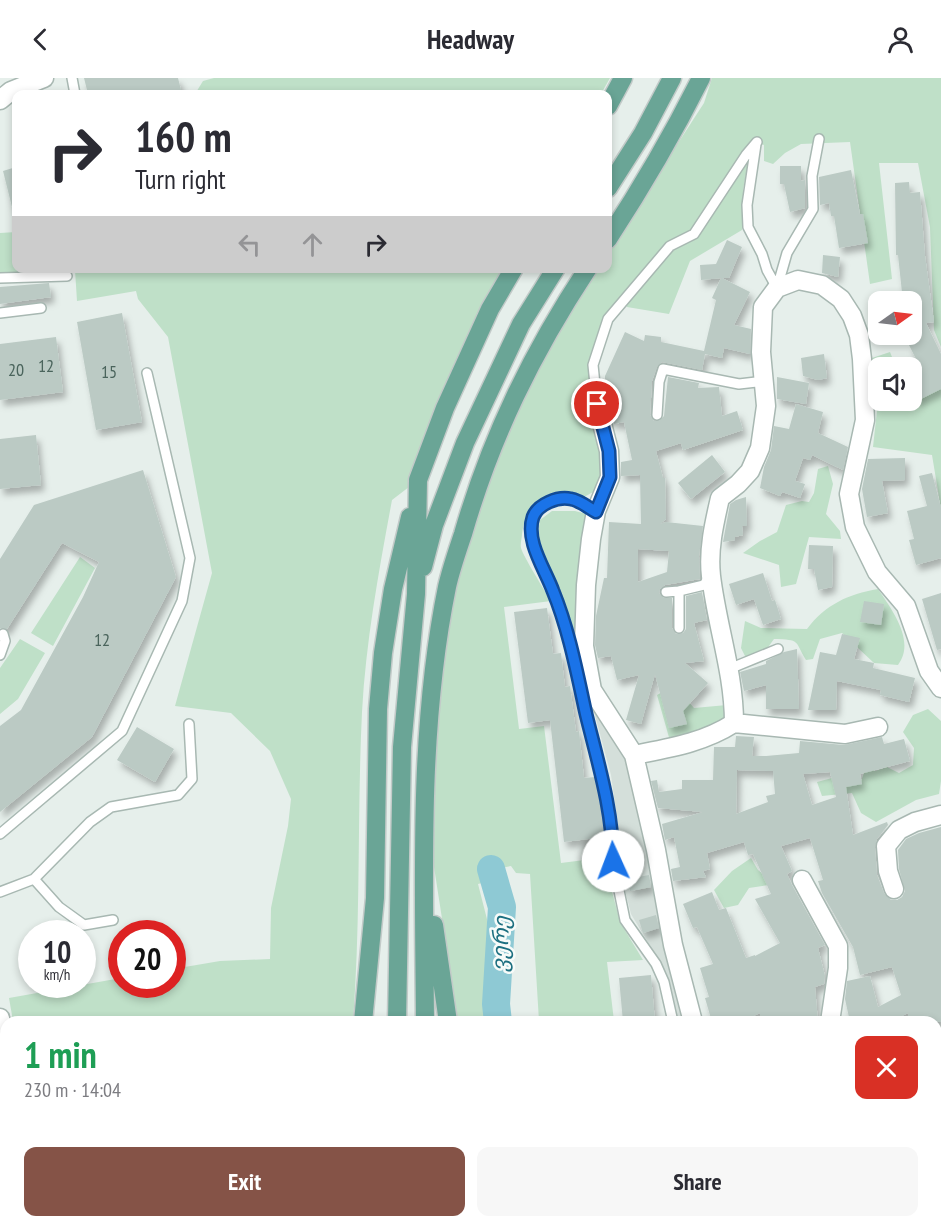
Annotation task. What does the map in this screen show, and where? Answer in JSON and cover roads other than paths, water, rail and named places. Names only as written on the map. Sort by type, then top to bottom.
[{"type":"main road","points":[[612,99],[623,78]]},
{"type":"main road","points":[[612,182],[643,133],[672,78]]},
{"type":"main road","points":[[612,233],[641,188],[701,78]]},
{"type":"main road","points":[[364,1016],[375,898],[378,709],[383,653],[393,589],[418,480],[445,408],[490,309],[511,273]]},
{"type":"main road","points":[[416,594],[434,525],[465,443],[521,324],[553,273]]},
{"type":"main road","points":[[425,1016],[424,839],[429,714],[438,639],[448,584],[472,502],[498,434],[530,364],[585,273]]},
{"type":"main road","points":[[397,1016],[402,747],[416,594],[418,480]]},
{"type":"main road","points":[[375,898],[395,771],[402,747]]},
{"type":"main road","points":[[424,839],[447,1016]]},
{"type":"street","points":[[14,90],[44,78]]},
{"type":"street","points":[[0,100],[12,91]]},
{"type":"street","points":[[734,723],[734,699],[711,575],[711,536],[720,498],[750,471],[760,448],[766,406],[761,352],[763,307],[777,288],[798,280],[822,285],[841,299],[852,316],[859,335],[865,420],[849,494],[855,527],[877,572],[906,606],[929,671],[941,688]]},
{"type":"street","points":[[597,404],[609,451],[610,477],[596,512],[586,585],[584,646],[592,690],[634,755],[656,850],[673,945],[691,1016]]},
{"type":"street","points":[[634,755],[700,741],[717,735],[734,723],[845,734],[878,727]]},
{"type":"street","points":[[894,889],[888,871],[886,846],[899,830],[915,822],[941,815]]},
{"type":"street","points":[[802,880],[838,946],[838,968],[831,1016]]},
{"type":"lane","points":[[777,288],[787,253],[813,209],[812,176],[819,139]]},
{"type":"lane","points":[[597,404],[593,365],[608,319],[670,246],[694,234],[757,142],[747,205],[748,227],[777,288]]},
{"type":"lane","points":[[0,278],[67,276]]},
{"type":"lane","points":[[0,313],[41,308]]},
{"type":"lane","points":[[657,415],[659,382],[663,369],[739,384],[765,381]]},
{"type":"lane","points":[[0,834],[122,731],[182,601],[190,558],[147,374]]},
{"type":"lane","points":[[596,512],[572,499],[553,500],[538,509],[533,518],[532,536],[554,592],[569,641],[608,804],[617,891],[625,920],[656,963],[664,982],[672,1016]]},
{"type":"lane","points":[[666,592],[704,585],[711,575]]},
{"type":"lane","points":[[679,591],[679,628]]},
{"type":"lane","points":[[0,655],[5,641],[3,634]]},
{"type":"lane","points":[[729,669],[778,649]]},
{"type":"lane","points":[[0,892],[34,879],[90,822],[111,807],[177,795],[192,779],[189,724]]},
{"type":"lane","points":[[34,879],[59,906],[84,925],[108,921]]},
{"type":"waterway","name":"ვერე","points":[[491,869],[502,907],[496,1004],[497,1016]]}]
